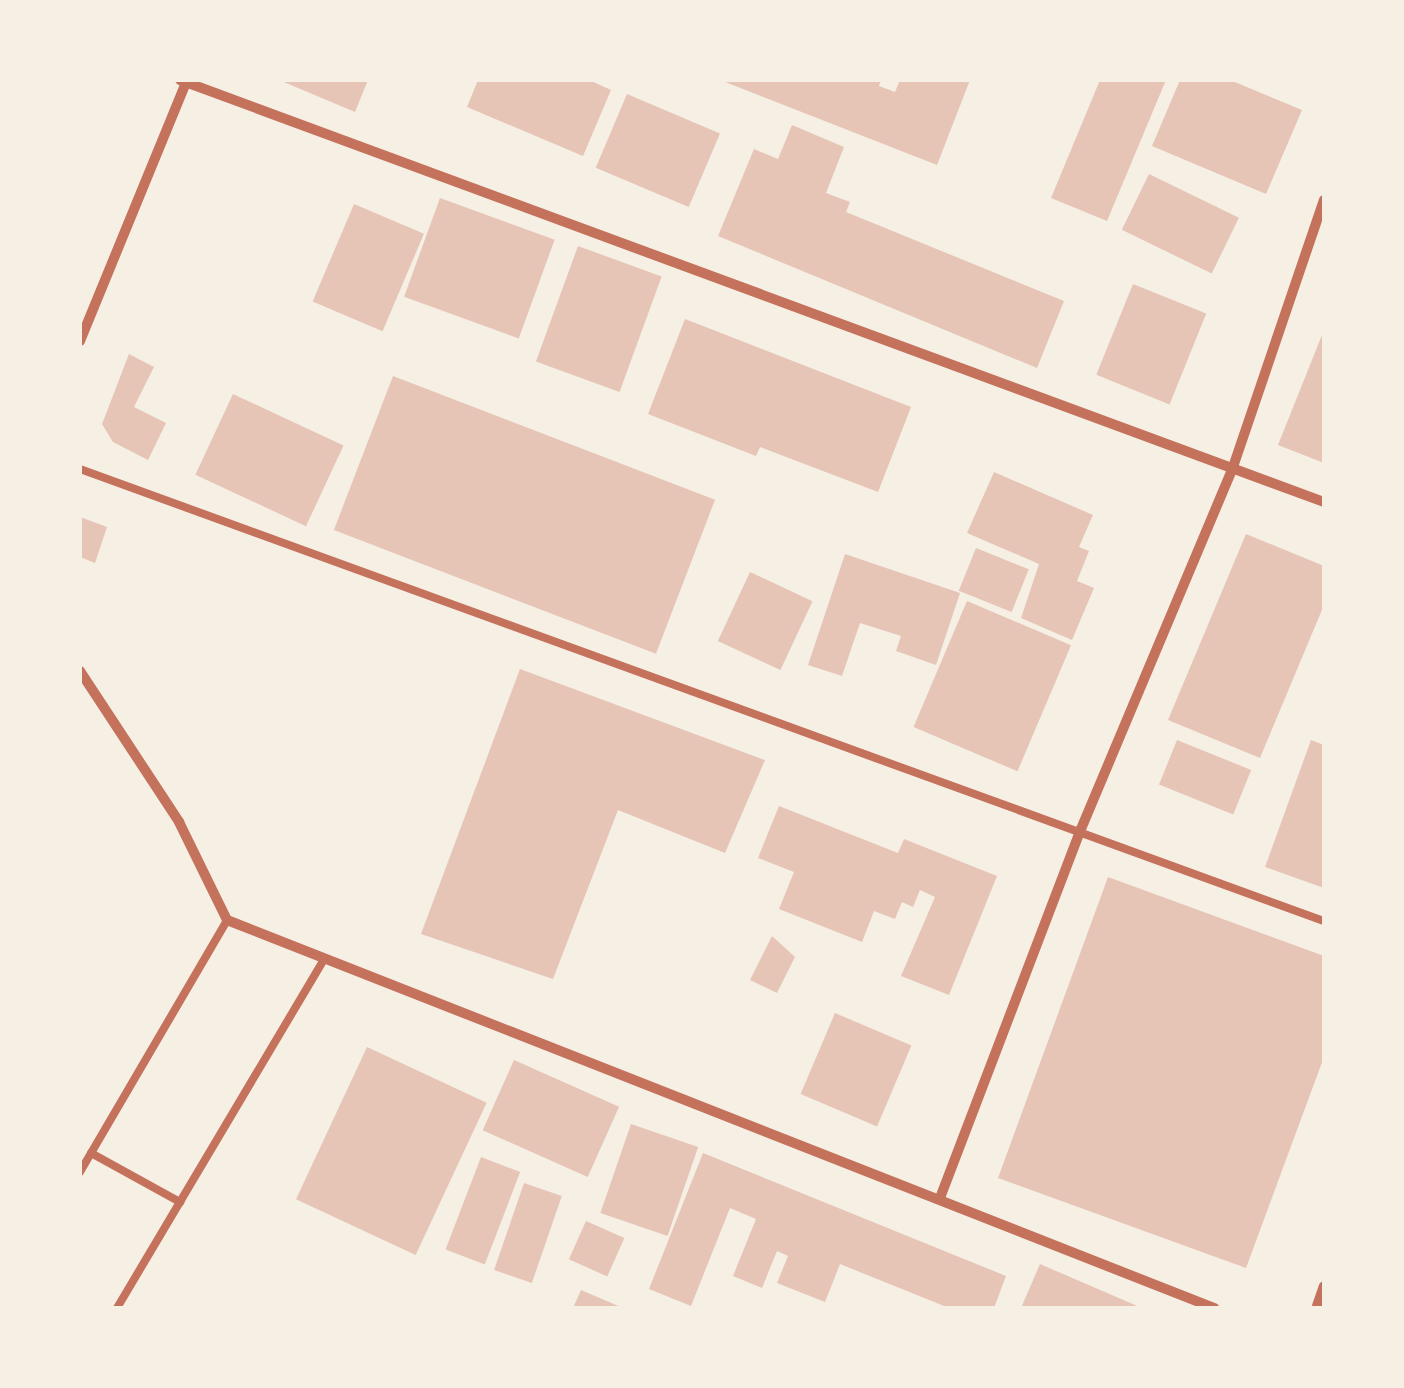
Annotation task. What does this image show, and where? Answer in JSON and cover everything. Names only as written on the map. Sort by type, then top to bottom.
[{"type":"street","points":[[80,340],[184,81],[1324,502]]},
{"type":"street","points":[[940,1198],[1081,829],[1234,467],[1324,200]]},
{"type":"street","points":[[80,671],[179,822],[227,920],[1214,1308]]},
{"type":"street","points":[[1317,1306],[1324,1286]]},
{"type":"lane","points":[[80,469],[1081,829],[1324,921]]},
{"type":"lane","points":[[80,1172],[227,920]]},
{"type":"lane","points":[[117,1308],[324,959]]},
{"type":"lane","points":[[91,1153],[180,1202]]},
{"type":"building","points":[[279,80],[368,80],[355,112]]},
{"type":"building","points":[[478,80],[589,80],[611,90],[583,156],[467,107]]},
{"type":"building","points":[[720,80],[881,80],[879,86],[895,92],[900,80],[970,80],[937,165]]},
{"type":"building","points":[[1100,80],[1166,80],[1107,221],[1051,198]]},
{"type":"building","points":[[1180,80],[1230,80],[1302,110],[1266,194],[1152,146]]},
{"type":"building","points":[[627,94],[720,133],[689,207],[596,168]]},
{"type":"building","points":[[792,125],[844,147],[826,193],[850,202],[846,212],[1064,301],[1037,368],[718,236],[754,149],[778,159]]},
{"type":"building","points":[[1149,174],[1239,218],[1212,274],[1122,230]]},
{"type":"building","points":[[440,198],[555,240],[519,338],[404,297]]},
{"type":"building","points":[[354,204],[424,234],[383,331],[313,302]]},
{"type":"building","points":[[578,246],[662,276],[620,392],[536,362]]},
{"type":"building","points":[[1133,284],[1206,314],[1170,404],[1096,375]]},
{"type":"building","points":[[685,319],[911,407],[878,492],[760,447],[756,456],[648,414]]},
{"type":"building","points":[[1324,330],[1324,463],[1278,445]]},
{"type":"building","points":[[129,354],[154,367],[134,407],[166,423],[148,460],[113,442],[102,424]]},
{"type":"building","points":[[393,376],[715,500],[656,654],[334,530]]},
{"type":"building","points":[[233,394],[344,446],[306,526],[195,475]]},
{"type":"building","points":[[994,472],[1093,515],[1079,547],[1089,551],[1077,581],[1094,588],[1072,640],[1021,618],[1039,564],[967,533]]},
{"type":"building","points":[[80,517],[107,527],[95,563],[80,557]]},
{"type":"building","points":[[1246,534],[1324,566],[1324,605],[1260,758],[1168,720]]},
{"type":"building","points":[[976,548],[1029,569],[1012,612],[959,591]]},
{"type":"building","points":[[845,554],[960,593],[936,665],[896,651],[901,636],[860,623],[842,676],[808,665]]},
{"type":"building","points":[[750,572],[813,601],[780,670],[718,641]]},
{"type":"building","points":[[967,601],[1071,645],[1017,771],[913,727]]},
{"type":"building","points":[[520,669],[765,760],[725,853],[618,810],[553,979],[421,934]]},
{"type":"building","points":[[1177,740],[1251,770],[1233,814],[1159,785]]},
{"type":"building","points":[[1311,740],[1324,745],[1324,888],[1265,867]]},
{"type":"building","points":[[779,806],[898,853],[904,839],[997,876],[949,995],[901,976],[935,897],[920,890],[913,907],[902,902],[895,919],[874,911],[862,942],[779,909],[794,872],[758,858]]},
{"type":"building","points":[[1108,877],[1324,956],[1324,1057],[1246,1268],[998,1178]]},
{"type":"building","points":[[772,936],[795,957],[777,993],[750,980]]},
{"type":"building","points":[[835,1013],[911,1045],[877,1126],[801,1094]]},
{"type":"building","points":[[367,1047],[487,1103],[416,1255],[296,1199]]},
{"type":"building","points":[[514,1060],[619,1107],[588,1177],[483,1130]]},
{"type":"building","points":[[631,1124],[698,1147],[668,1236],[600,1213]]},
{"type":"building","points":[[703,1153],[1006,1276],[994,1308],[949,1308],[840,1264],[825,1302],[777,1283],[788,1256],[777,1251],[762,1288],[733,1276],[756,1219],[730,1208],[691,1306],[649,1289]]},
{"type":"building","points":[[481,1157],[520,1172],[485,1264],[446,1249]]},
{"type":"building","points":[[524,1183],[562,1196],[532,1283],[494,1270]]},
{"type":"building","points":[[586,1221],[624,1238],[607,1276],[569,1259]]},
{"type":"building","points":[[1040,1264],[1142,1308],[1021,1308]]},
{"type":"building","points":[[581,1290],[623,1308],[573,1308]]}]
